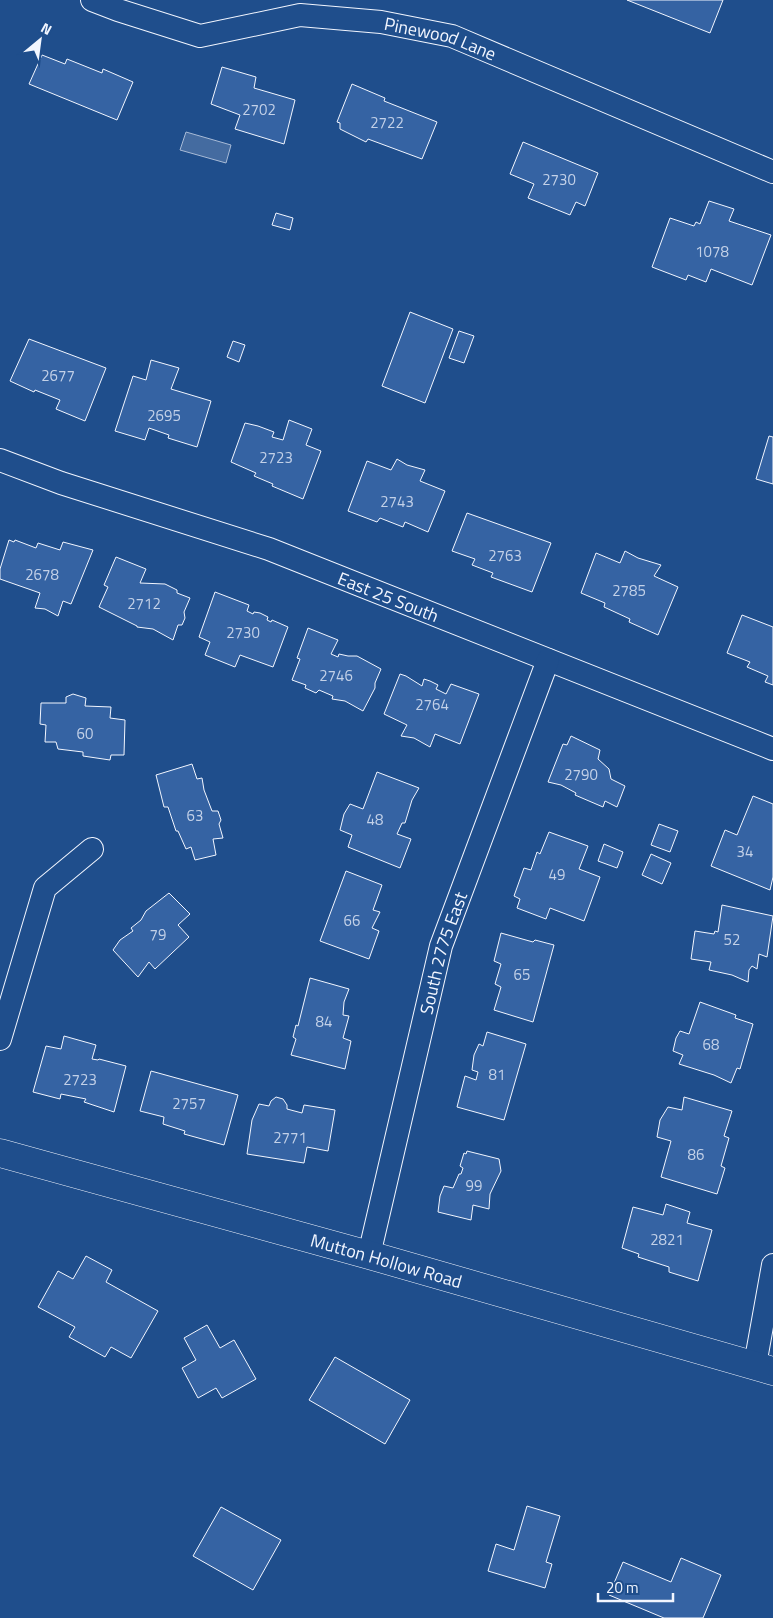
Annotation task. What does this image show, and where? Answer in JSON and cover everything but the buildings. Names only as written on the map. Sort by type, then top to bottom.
[{"type":"street","name":"Pinewood Lane","points":[[92,0],[200,36],[300,7],[452,36],[773,172]]},
{"type":"street","name":"East 25 South","points":[[0,460],[61,483],[269,549],[773,750]]},
{"type":"street","name":"South 2775 East","points":[[369,1255],[441,946],[548,660]]},
{"type":"street","points":[[0,1039],[44,888],[92,849]]},
{"type":"street","name":"Mutton Hollow Road","points":[[0,1154],[369,1255],[764,1368]]},
{"type":"street","points":[[764,1368],[773,1265]]},
{"type":"water","points":[[186,132],[231,145],[226,163],[180,150]]}]
